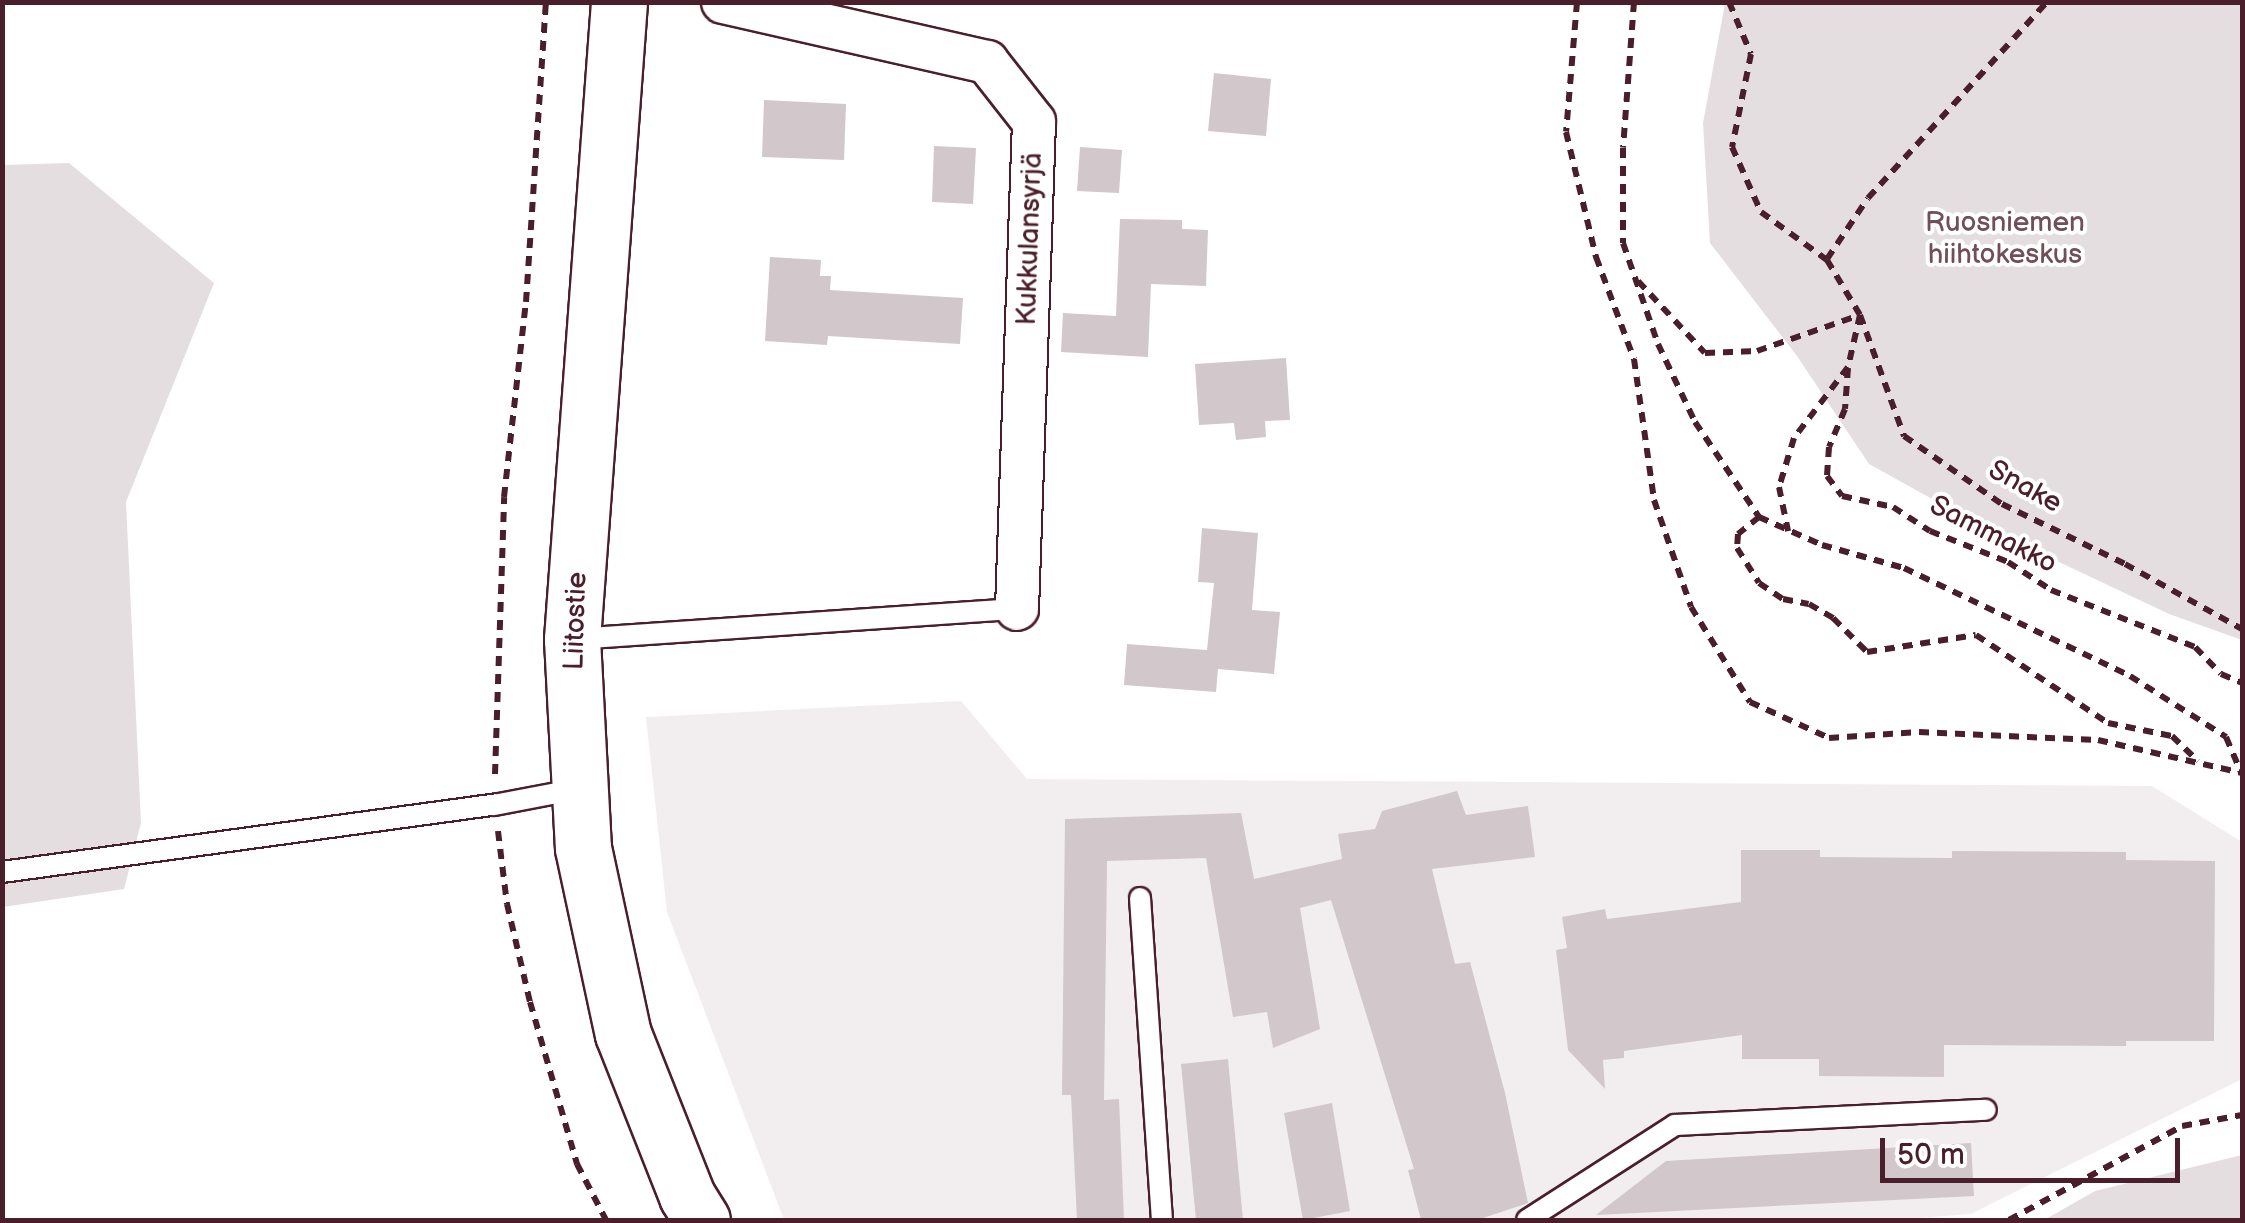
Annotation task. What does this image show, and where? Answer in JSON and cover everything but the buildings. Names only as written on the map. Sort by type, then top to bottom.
[{"type":"street","name":"Liitostie","points":[[619,2],[572,639],[583,848],[623,1034],[687,1196],[702,1220]]},
{"type":"street","name":"Kukkulansyrjä","points":[[748,6],[987,62],[1034,122],[1017,609]]},
{"type":"lane","points":[[572,639],[1017,609]]},
{"type":"lane","points":[[2,872],[494,805],[580,788]]},
{"type":"lane","points":[[1140,898],[1162,1220]]},
{"type":"lane","points":[[1527,1220],[1676,1125],[1986,1110]]},
{"type":"path","points":[[1577,2],[1566,132],[1596,257],[1634,359],[1654,500],[1691,608],[1750,702],[1829,738],[1919,732],[2098,740],[2242,772]]},
{"type":"path","points":[[1729,2],[1751,54],[1732,147],[1761,212],[1826,260],[1868,198],[2047,2]]},
{"type":"path","points":[[1632,4],[1623,148],[1623,244],[1695,422],[1758,518],[1788,532],[1904,568],[2130,676],[2226,737],[2242,772]]},
{"type":"path","name":"Snake","points":[[1826,260],[1860,314],[1904,436],[2002,504],[2125,564],[2242,629]]},
{"type":"path","points":[[1634,277],[1705,353],[1757,350],[1860,314]]},
{"type":"path","name":"Sammakko","points":[[1860,314],[1848,367],[1845,409],[1829,447],[1827,476],[1842,496],[1892,506],[1930,531],[2008,562],[2052,590],[2195,648],[2221,674],[2242,683]]},
{"type":"path","points":[[1788,532],[1778,486],[1794,438],[1848,367]]},
{"type":"path","points":[[1758,518],[1738,534],[1737,548],[1759,582],[1783,599],[1809,604],[1833,618],[1867,652],[1976,635],[2108,723],[2172,736],[2198,762]]},
{"type":"path","points":[[2008,1220],[2182,1126],[2242,1115]]},
{"type":"shaded area","points":[[961,701],[1027,779],[2152,786],[2242,842],[2242,1079],[1971,1214],[1894,1220],[784,1220],[667,912],[646,717]]},
{"type":"green space","name":"Ruosniemen hiihtokeskus","points":[[1725,3],[2242,3],[2242,640],[2169,614],[1970,520],[1869,464],[1797,356],[1710,243],[1703,123]]},
{"type":"green space","points":[[69,163],[214,283],[126,502],[141,823],[124,889],[3,907],[2,165]]},
{"type":"green space","points":[[2242,1155],[2242,1220],[2044,1220],[2095,1191]]}]
